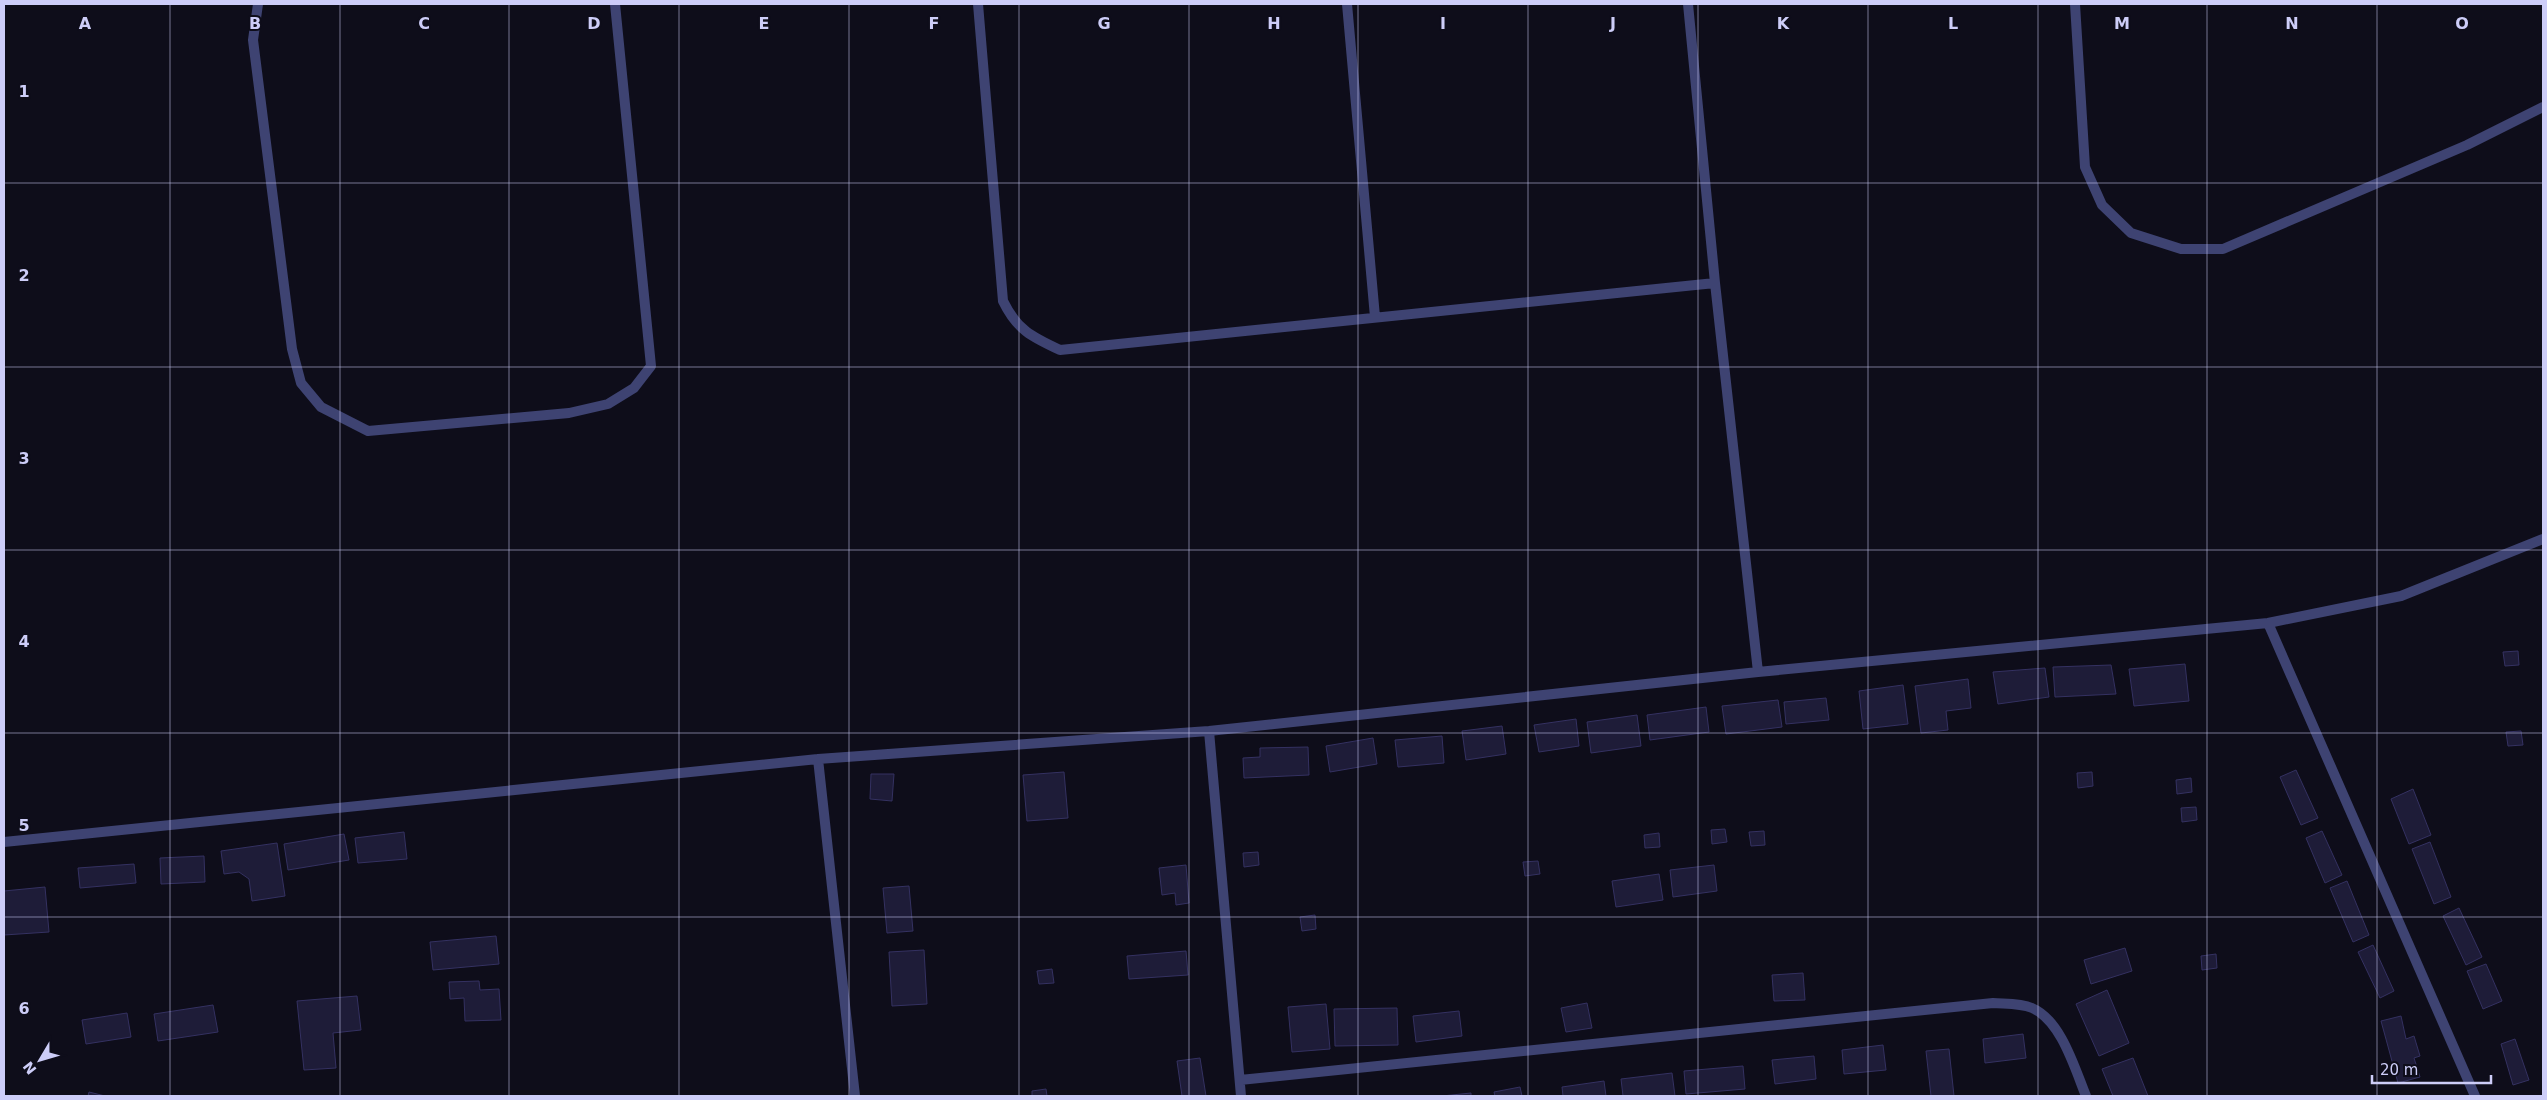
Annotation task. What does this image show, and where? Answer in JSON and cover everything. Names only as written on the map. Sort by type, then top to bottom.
[{"type":"street","points":[[258,4],[253,40],[294,357],[301,383],[321,407],[368,431],[569,413],[608,404],[634,388],[651,366],[615,4]]},
{"type":"street","points":[[978,4],[1003,301],[1011,317],[1028,335],[1060,350],[1715,283]]},
{"type":"street","points":[[1347,4],[1375,317]]},
{"type":"street","points":[[1688,4],[1715,283],[1758,672]]},
{"type":"street","points":[[2075,4],[2085,167],[2102,205],[2131,233],[2181,249],[2223,249],[2467,145],[2543,108]]},
{"type":"street","points":[[4,842],[818,759],[1209,731],[1758,672],[2268,623],[2401,596],[2543,540]]},
{"type":"street","points":[[2268,623],[2475,1096]]},
{"type":"street","points":[[1209,731],[1241,1096]]},
{"type":"street","points":[[818,759],[854,1096]]},
{"type":"street","points":[[1240,1080],[1993,1003],[2018,1004],[2034,1008],[2061,1033],[2086,1096]]},
{"type":"building","points":[[2518,651],[2519,665],[2505,666],[2503,652]]},
{"type":"building","points":[[2185,664],[2189,701],[2134,706],[2129,669]]},
{"type":"building","points":[[2111,665],[2116,694],[2055,697],[2053,667]]},
{"type":"building","points":[[2045,668],[2049,697],[1998,704],[1993,672]]},
{"type":"building","points":[[1968,679],[1971,708],[1946,711],[1948,730],[1921,733],[1915,686]]},
{"type":"building","points":[[1903,685],[1908,724],[1863,729],[1859,691]]},
{"type":"building","points":[[1826,698],[1829,720],[1786,724],[1784,702]]},
{"type":"building","points":[[1778,700],[1782,727],[1726,734],[1722,706]]},
{"type":"building","points":[[1706,707],[1709,732],[1650,740],[1647,715]]},
{"type":"building","points":[[1637,715],[1641,746],[1591,753],[1587,722]]},
{"type":"building","points":[[1576,719],[1579,746],[1539,752],[1534,725]]},
{"type":"building","points":[[1502,726],[1506,754],[1466,760],[1462,731]]},
{"type":"building","points":[[2521,731],[2523,745],[2508,746],[2506,732]]},
{"type":"building","points":[[1442,736],[1444,763],[1398,767],[1395,740]]},
{"type":"building","points":[[1373,738],[1377,764],[1330,772],[1326,746]]},
{"type":"building","points":[[1308,747],[1309,775],[1244,778],[1243,758],[1260,757],[1260,748]]},
{"type":"building","points":[[2296,770],[2318,818],[2301,825],[2280,777]]},
{"type":"building","points":[[1064,772],[1068,818],[1027,821],[1023,775]]},
{"type":"building","points":[[2092,772],[2093,786],[2078,788],[2077,773]]},
{"type":"building","points":[[871,774],[894,774],[892,801],[870,799]]},
{"type":"building","points":[[2191,778],[2192,792],[2177,794],[2176,780]]},
{"type":"building","points":[[2413,789],[2431,835],[2409,844],[2391,799]]},
{"type":"building","points":[[2196,807],[2197,820],[2182,822],[2181,808]]},
{"type":"building","points":[[1725,829],[1727,842],[1712,844],[1711,830]]},
{"type":"building","points":[[1764,831],[1765,845],[1751,846],[1749,832]]},
{"type":"building","points":[[2322,831],[2342,875],[2325,883],[2306,838]]},
{"type":"building","points":[[404,832],[407,859],[358,863],[355,838]]},
{"type":"building","points":[[1659,833],[1660,847],[1645,848],[1644,835]]},
{"type":"building","points":[[344,834],[349,860],[288,870],[284,844]]},
{"type":"building","points":[[2430,842],[2451,897],[2434,904],[2412,849]]},
{"type":"building","points":[[277,843],[285,896],[252,901],[249,879],[239,872],[224,874],[221,851]]},
{"type":"building","points":[[1258,852],[1259,865],[1244,867],[1243,853]]},
{"type":"building","points":[[204,856],[205,882],[161,884],[160,858]]},
{"type":"building","points":[[1538,861],[1540,874],[1525,876],[1523,862]]},
{"type":"building","points":[[134,864],[136,883],[80,888],[78,868]]},
{"type":"building","points":[[1186,865],[1189,903],[1176,905],[1175,893],[1162,895],[1159,868]]},
{"type":"building","points":[[1714,865],[1717,891],[1673,897],[1670,870]]},
{"type":"building","points":[[1659,874],[1663,900],[1616,907],[1612,881]]},
{"type":"building","points":[[2347,881],[2369,935],[2353,942],[2330,888]]},
{"type":"building","points":[[909,886],[913,931],[887,933],[883,888]]},
{"type":"building","points":[[45,887],[49,932],[4,935],[4,891]]},
{"type":"building","points":[[2459,908],[2482,957],[2466,965],[2443,916]]},
{"type":"building","points":[[1315,915],[1316,929],[1302,931],[1300,917]]},
{"type":"building","points":[[496,936],[499,964],[433,970],[430,942]]},
{"type":"building","points":[[2373,945],[2394,991],[2380,998],[2358,952]]},
{"type":"building","points":[[2125,948],[2132,971],[2091,984],[2084,960]]},
{"type":"building","points":[[924,950],[927,1004],[892,1006],[889,952]]},
{"type":"building","points":[[1186,951],[1188,975],[1129,979],[1127,956]]},
{"type":"building","points":[[2216,954],[2217,968],[2202,970],[2201,956]]},
{"type":"building","points":[[2486,964],[2502,1001],[2483,1009],[2467,971]]},
{"type":"building","points":[[1052,969],[1054,983],[1039,984],[1037,971]]},
{"type":"building","points":[[1803,973],[1805,1000],[1774,1001],[1772,975]]},
{"type":"building","points":[[479,981],[480,990],[499,989],[501,1020],[465,1021],[464,998],[450,999],[449,982]]},
{"type":"building","points":[[2107,990],[2129,1043],[2099,1056],[2076,1004]]},
{"type":"building","points":[[357,996],[361,1030],[333,1033],[336,1068],[304,1070],[297,1001]]},
{"type":"building","points":[[1587,1003],[1592,1028],[1566,1032],[1561,1008]]},
{"type":"building","points":[[1326,1004],[1330,1049],[1292,1052],[1288,1007]]},
{"type":"building","points":[[213,1005],[218,1032],[158,1041],[154,1014]]},
{"type":"building","points":[[1397,1008],[1398,1045],[1335,1046],[1334,1009]]},
{"type":"building","points":[[1459,1011],[1462,1036],[1416,1042],[1413,1016]]},
{"type":"building","points":[[127,1013],[131,1037],[86,1044],[82,1020]]},
{"type":"building","points":[[2401,1016],[2406,1039],[2414,1036],[2420,1056],[2414,1058],[2420,1077],[2398,1083],[2381,1021]]},
{"type":"building","points":[[2023,1034],[2026,1058],[1985,1063],[1983,1039]]},
{"type":"building","points":[[2515,1039],[2529,1080],[2513,1085],[2501,1044]]},
{"type":"building","points":[[1883,1045],[1886,1070],[1844,1074],[1842,1050]]},
{"type":"building","points":[[1949,1049],[1954,1096],[1931,1096],[1926,1051]]},
{"type":"building","points":[[1814,1056],[1816,1079],[1775,1084],[1772,1060]]},
{"type":"building","points":[[1200,1058],[1206,1096],[1182,1096],[1177,1061]]},
{"type":"building","points":[[2133,1058],[2148,1096],[2113,1096],[2102,1069]]},
{"type":"building","points":[[1743,1066],[1745,1089],[1686,1094],[1684,1071]]},
{"type":"building","points":[[1672,1073],[1675,1096],[1623,1096],[1621,1079]]},
{"type":"building","points":[[1604,1081],[1606,1096],[1563,1096],[1562,1087]]},
{"type":"building","points":[[1520,1087],[1522,1096],[1495,1096],[1494,1092]]},
{"type":"building","points":[[1046,1089],[1047,1096],[1032,1096],[1032,1091]]},
{"type":"building","points":[[89,1092],[105,1096],[88,1096]]},
{"type":"building","points":[[1471,1093],[1471,1096],[1442,1096]]}]
